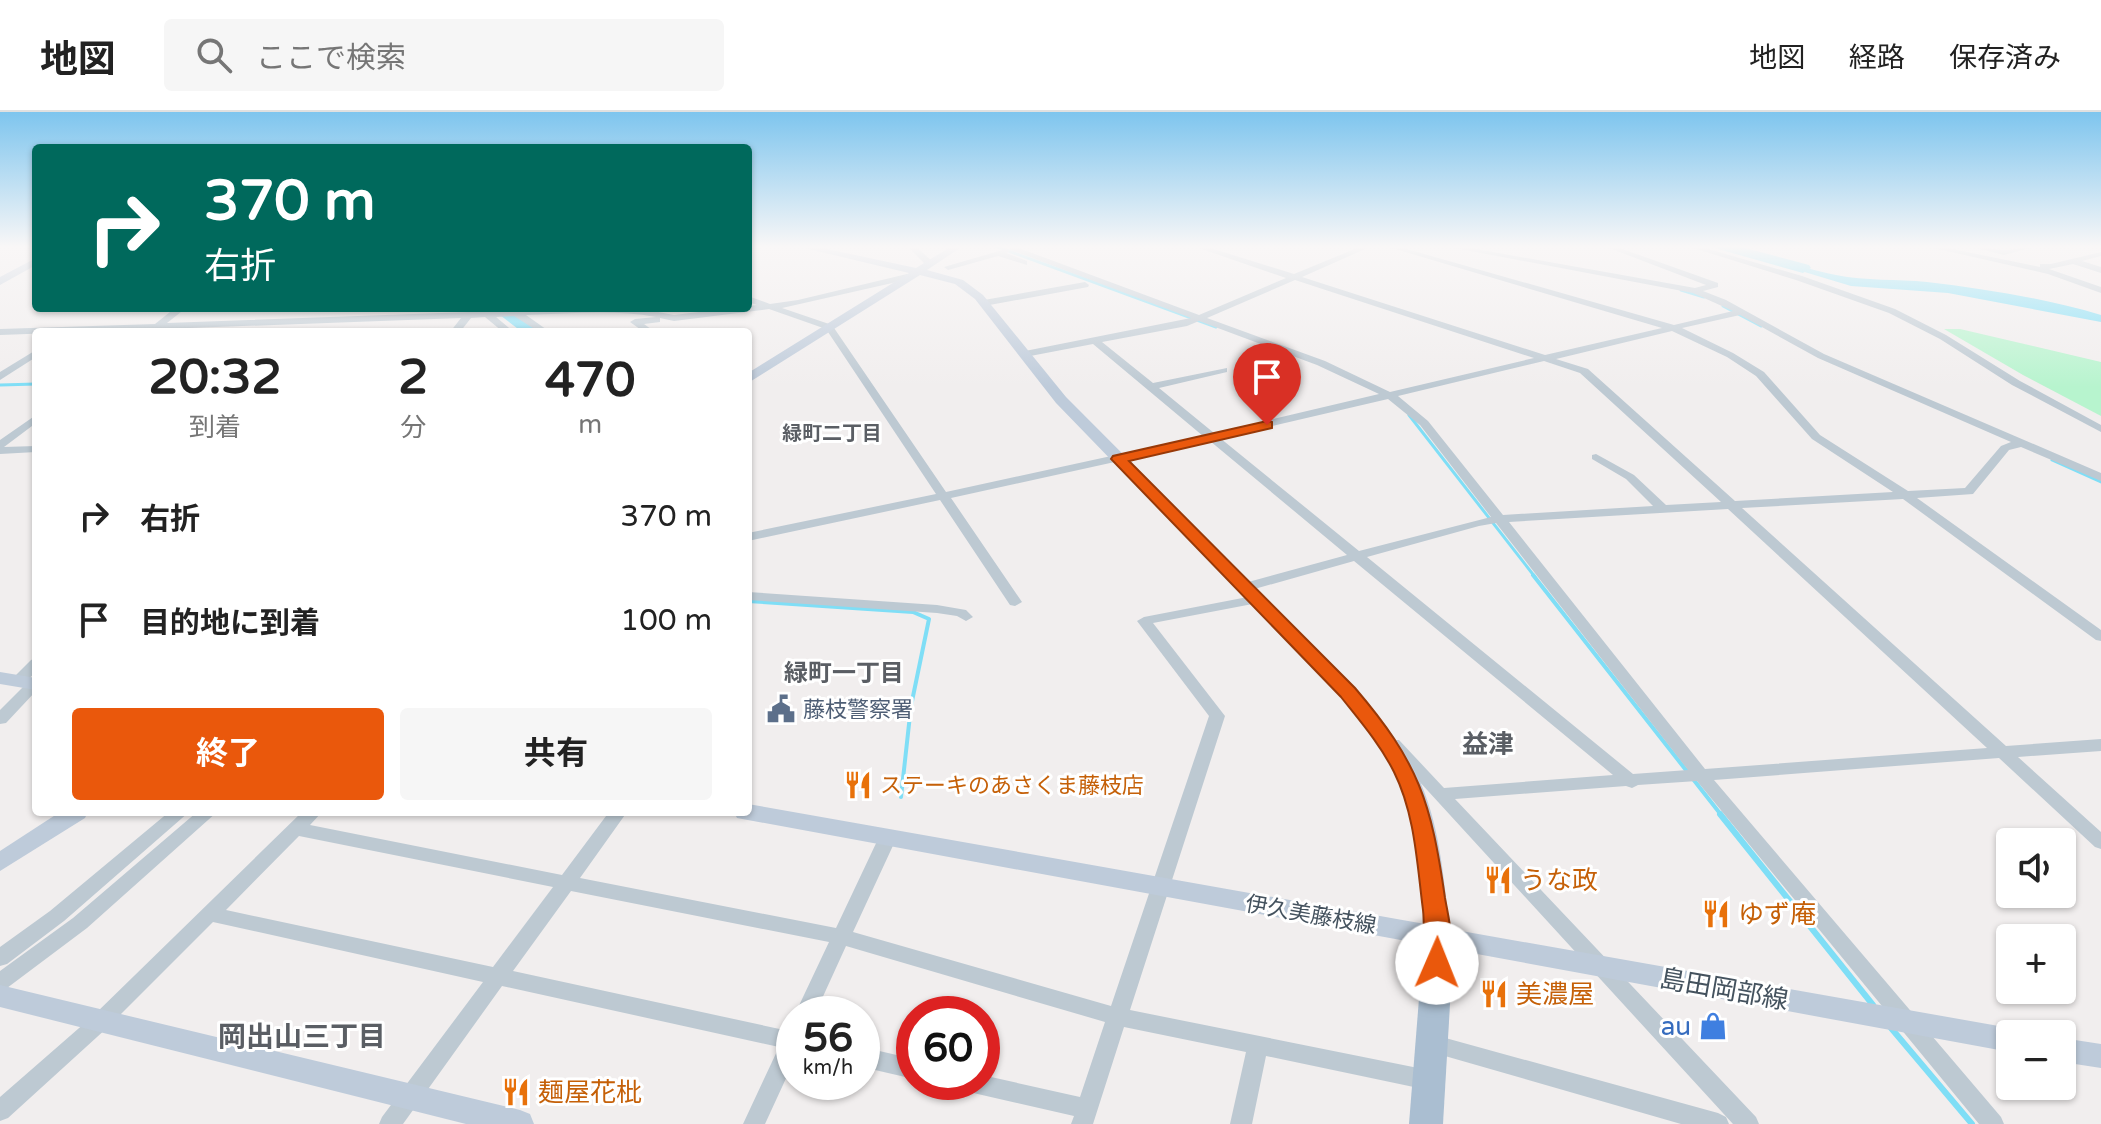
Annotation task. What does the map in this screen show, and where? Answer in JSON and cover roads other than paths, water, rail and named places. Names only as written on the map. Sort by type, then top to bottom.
[{"type":"main road","points":[[752,376],[881,293]]},
{"type":"main road","points":[[974,293],[1061,400],[1348,692],[1382,733],[1406,774],[1429,850],[1439,936],[1426,1124]]},
{"type":"main road","name":"伊久美藤枝線","points":[[752,813],[1439,936]]},
{"type":"main road","points":[[0,862],[71,816]]},
{"type":"main road","name":"島田岡部線","points":[[1439,936],[1996,1038]]},
{"type":"main road","points":[[0,996],[520,1124]]},
{"type":"main road","points":[[2076,1052],[2101,1056]]},
{"type":"street","points":[[752,310],[831,293]]},
{"type":"street","points":[[984,303],[1039,293]]},
{"type":"street","points":[[1109,293],[1321,363],[1391,396],[1424,423],[1701,775],[1993,1124]]},
{"type":"street","points":[[1122,293],[1192,321]]},
{"type":"street","points":[[1025,354],[1192,321],[1257,293]]},
{"type":"street","points":[[1346,293],[1550,358],[1590,375],[2101,842]]},
{"type":"street","points":[[1553,293],[1674,328],[1730,355],[1760,374],[1816,437],[1907,496],[2101,637]]},
{"type":"street","points":[[1700,293],[1821,356],[2101,477]]},
{"type":"street","points":[[1842,293],[1892,311],[1943,337],[2016,383],[2101,429]]},
{"type":"street","points":[[752,301],[829,327],[1015,602]]},
{"type":"street","points":[[154,328],[176,312]]},
{"type":"street","points":[[310,328],[327,312]]},
{"type":"street","points":[[484,312],[504,328]]},
{"type":"street","points":[[174,328],[536,312]]},
{"type":"street","points":[[642,312],[674,318]]},
{"type":"street","points":[[644,328],[635,322],[731,312]]},
{"type":"street","points":[[752,536],[1119,459],[1740,312]]},
{"type":"street","points":[[516,313],[539,328]]},
{"type":"street","points":[[458,328],[467,316]]},
{"type":"street","points":[[0,332],[32,332]]},
{"type":"street","points":[[1095,341],[1632,782]]},
{"type":"street","points":[[0,377],[32,356]]},
{"type":"street","points":[[1151,387],[1223,370]]},
{"type":"street","points":[[0,448],[32,421]]},
{"type":"street","points":[[1000,1091],[1084,1117],[1217,716],[1144,621],[1252,593],[1357,556],[1478,522],[1969,491],[2005,448],[2021,443]]},
{"type":"street","points":[[0,448],[32,449]]},
{"type":"street","points":[[1596,457],[1630,477],[1664,510]]},
{"type":"street","points":[[752,596],[937,609],[961,613],[966,617]]},
{"type":"street","points":[[0,719],[22,682]]},
{"type":"street","points":[[1382,733],[1748,1124]]},
{"type":"street","points":[[1441,794],[1663,780],[2101,745]]},
{"type":"street","points":[[0,958],[57,916],[175,816]]},
{"type":"street","points":[[0,982],[91,914],[203,816]]},
{"type":"street","points":[[0,1111],[101,1021],[309,816]]},
{"type":"street","points":[[390,1124],[615,816]]},
{"type":"street","points":[[296,829],[841,937],[1118,1017],[1428,1080]]},
{"type":"street","points":[[813,996],[888,837]]},
{"type":"street","points":[[210,914],[776,1036]]},
{"type":"street","points":[[1430,1043],[1718,1124]]},
{"type":"street","points":[[1241,1124],[1258,1045]]},
{"type":"street","points":[[754,1124],[776,1077]]},
{"type":"water","points":[[1949,293],[2005,293],[2037,299],[2101,315],[2101,322]]},
{"type":"waterway","points":[[1124,293],[1216,327]]},
{"type":"waterway","points":[[1692,293],[1704,297]]},
{"type":"waterway","points":[[1723,306],[1761,326]]},
{"type":"waterway","points":[[505,312],[528,328]]},
{"type":"waterway","points":[[0,385],[32,384]]},
{"type":"waterway","points":[[1409,415],[1535,577]]},
{"type":"waterway","points":[[2052,460],[2101,482]]},
{"type":"waterway","points":[[1533,575],[1722,816]]},
{"type":"waterway","points":[[752,601],[913,612],[929,619],[911,706],[901,797]]},
{"type":"waterway","points":[[1720,814],[1873,1005]]},
{"type":"waterway","points":[[1891,1028],[1972,1124]]},
{"type":"place","name":"藤枝警察署","points":[[781,709]]},
{"type":"place","name":"ステーキのあさくま藤枝店","points":[[858,785]]},
{"type":"place","name":"うな政","points":[[1498,880]]},
{"type":"place","name":"ゆず庵","points":[[1716,914]]},
{"type":"place","name":"美濃屋","points":[[1494,994]]},
{"type":"place","name":"au","points":[[1713,1026]]},
{"type":"place","name":"麺屋花枇","points":[[516,1092]]},
{"type":"district","name":"緑町二丁目","points":[[832,433]]},
{"type":"district","name":"緑町一丁目","points":[[844,673]]},
{"type":"district","name":"益津","points":[[1488,744]]},
{"type":"district","name":"岡出山三丁目","points":[[302,1036]]}]
